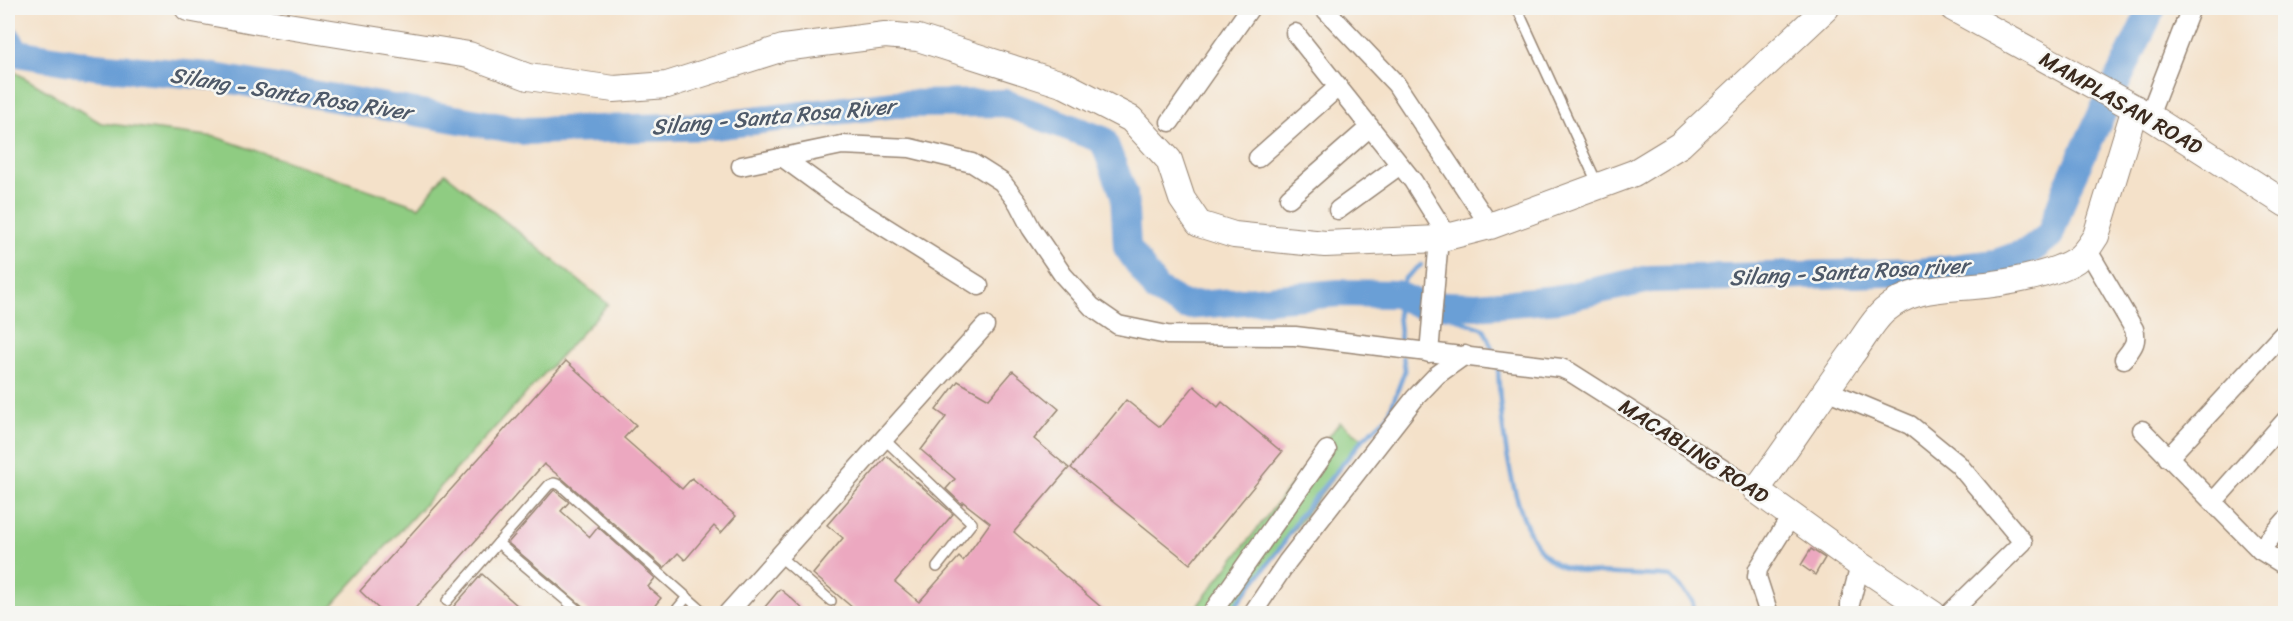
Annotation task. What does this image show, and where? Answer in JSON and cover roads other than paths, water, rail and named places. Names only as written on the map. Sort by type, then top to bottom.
[{"type":"street","points":[[188,8],[269,15],[469,55],[528,77],[614,89],[667,85],[783,48],[885,35],[918,38],[1065,85],[1131,119],[1168,160],[1182,199],[1199,224],[1233,235],[1325,244],[1444,238],[1490,226],[1634,173],[1680,145],[1827,8]]},
{"type":"street","points":[[1170,122],[1250,8]]},
{"type":"street","points":[[1324,8],[1396,84],[1490,226]]},
{"type":"street","name":"MAMPLASAN ROAD","points":[[1953,8],[2134,108],[2286,204]]},
{"type":"street","points":[[1756,490],[1884,312],[1910,294],[1935,289],[1978,286],[2048,273],[2076,260],[2087,249],[2096,236],[2134,108],[2191,8]]},
{"type":"street","points":[[1295,33],[1413,181],[1444,238],[1436,281],[1430,346]]},
{"type":"street","points":[[1258,158],[1338,87]]},
{"type":"street","points":[[1289,198],[1370,127]]},
{"type":"street","name":"MACABLING ROAD","points":[[741,166],[843,145],[910,148],[972,163],[1002,182],[1018,203],[1031,228],[1063,275],[1092,307],[1118,325],[1167,335],[1295,336],[1430,346],[1465,355],[1561,368],[1756,490],[1933,614]]},
{"type":"street","points":[[782,157],[837,196],[979,286]]},
{"type":"street","points":[[1338,210],[1400,165]]},
{"type":"street","points":[[2087,249],[2134,329],[2135,345],[2124,359]]},
{"type":"street","points":[[727,614],[985,326]]},
{"type":"street","points":[[2168,458],[2285,333]]},
{"type":"street","points":[[1252,614],[1287,562],[1415,398],[1437,375],[1465,355]]},
{"type":"street","points":[[1826,390],[1910,425],[1958,464],[2023,542],[1949,614]]},
{"type":"street","points":[[2214,501],[2286,420]]},
{"type":"street","points":[[2142,430],[2260,550],[2286,566]]},
{"type":"street","points":[[1211,614],[1327,450]]},
{"type":"street","points":[[1770,614],[1757,577],[1758,569],[1792,515]]},
{"type":"street","points":[[2260,550],[2286,520]]},
{"type":"street","points":[[1850,614],[1851,597],[1860,565]]},
{"type":"lane","points":[[1517,8],[1598,186]]},
{"type":"lane","points":[[884,439],[972,523],[937,567]]},
{"type":"lane","points":[[447,601],[549,485],[554,483],[560,485],[706,614]]},
{"type":"lane","points":[[498,543],[582,614]]},
{"type":"lane","points":[[779,556],[831,601]]},
{"type":"lane","points":[[673,614],[687,597]]},
{"type":"waterway","name":"Silang - Santa Rosa River","points":[[8,39],[17,53],[95,66],[208,76],[524,131],[712,126],[894,104],[1005,103],[1103,140],[1124,194],[1127,247],[1157,290],[1185,306],[1339,293],[1396,294],[1418,304],[1477,306],[1558,299],[1650,279],[1920,272],[1996,263],[2030,251],[2050,235],[2067,187],[2152,8]]},
{"type":"waterway","points":[[1401,344],[1396,294],[1406,277],[1421,265]]},
{"type":"waterway","name":"Silang - Santa Rosa river","points":[[1396,294],[1429,309]]},
{"type":"waterway","points":[[1437,312],[1484,329],[1494,353]]},
{"type":"waterway","points":[[1229,614],[1282,546],[1298,518],[1363,439],[1388,416],[1405,370],[1403,357]]},
{"type":"waterway","points":[[1498,370],[1502,418],[1512,479],[1520,509],[1531,535],[1545,555],[1562,566],[1588,572],[1671,577],[1692,600],[1695,614]]}]
